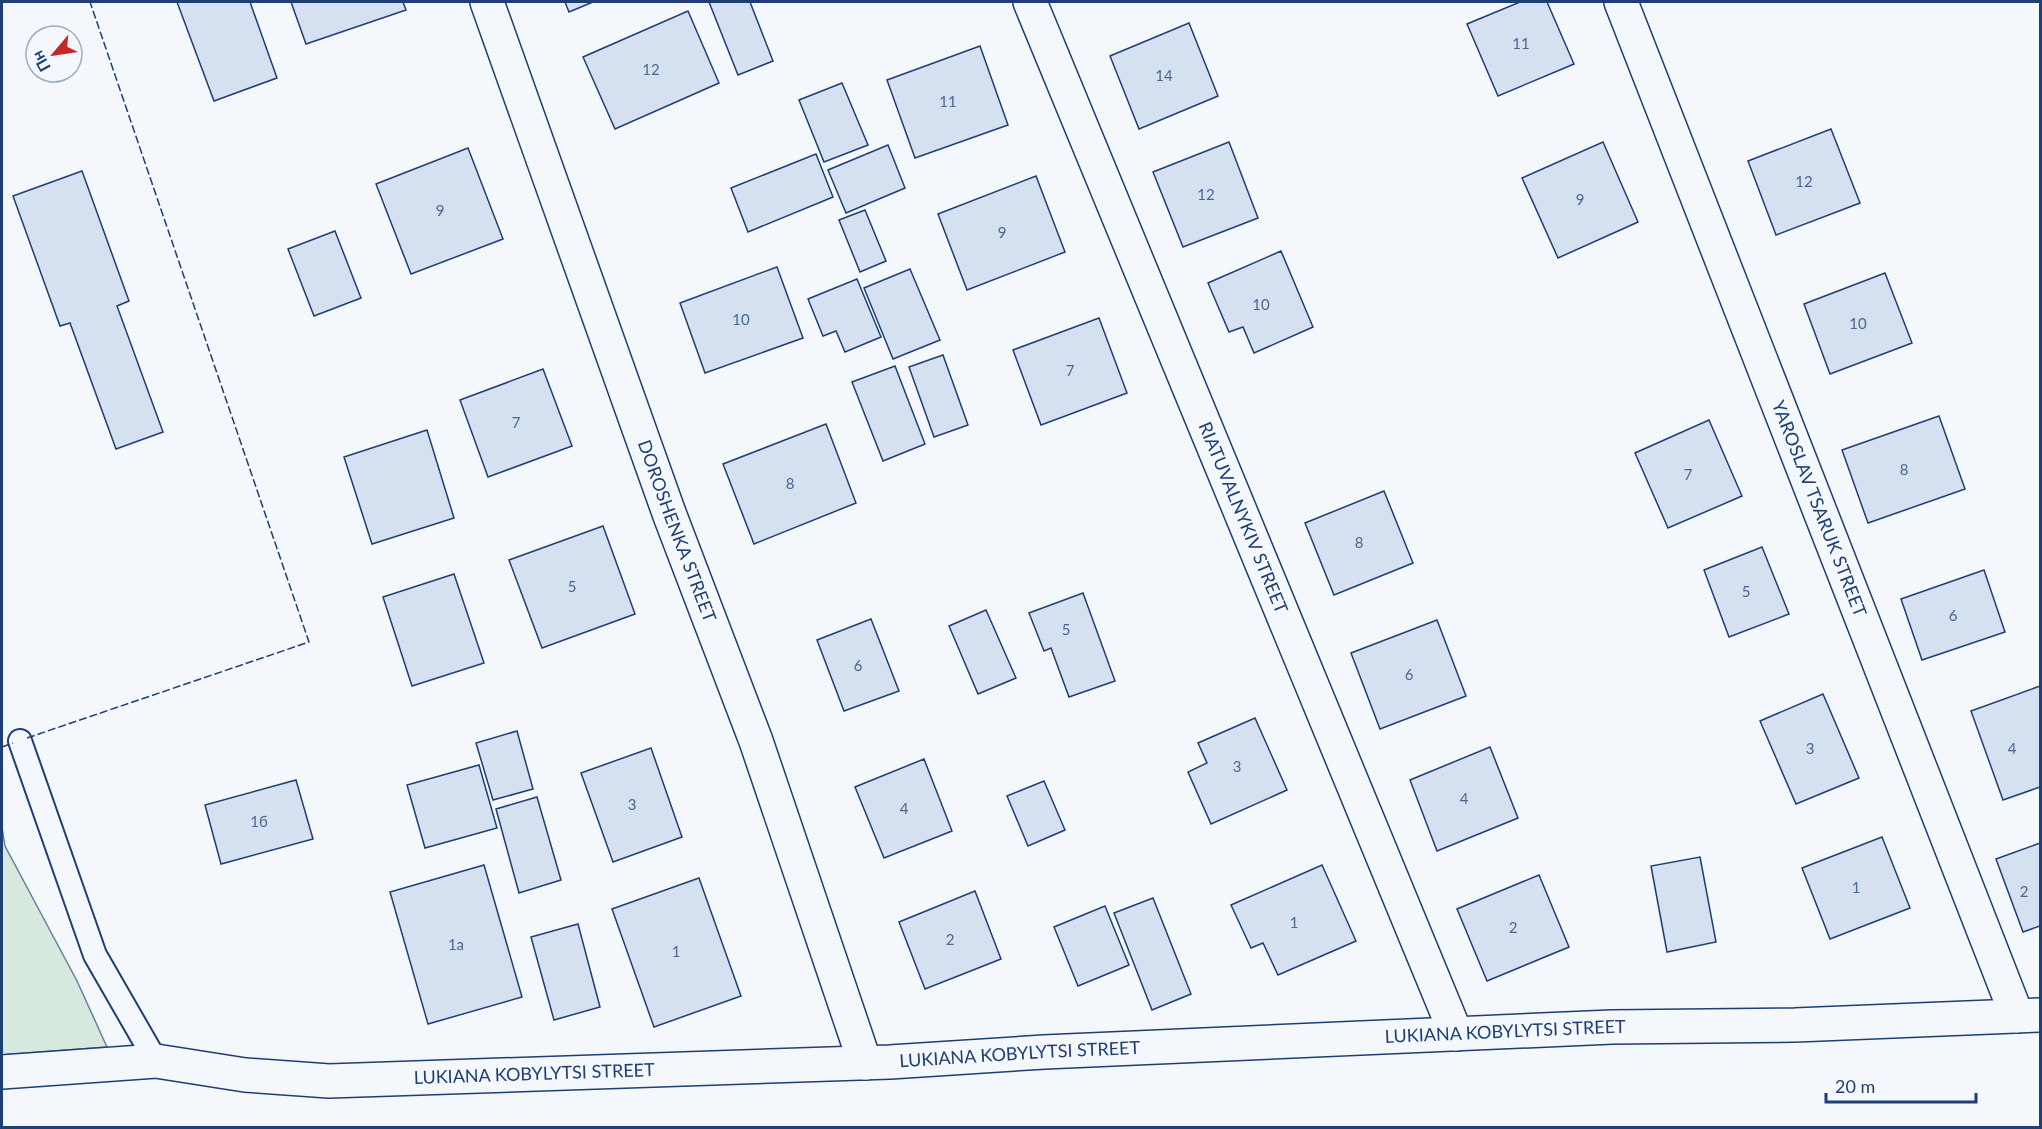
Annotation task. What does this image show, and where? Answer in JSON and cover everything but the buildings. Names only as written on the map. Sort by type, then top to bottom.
[{"type":"street","name":"DOROSHENKA STREET","points":[[487,2],[665,502],[760,752],[865,1063]]},
{"type":"street","name":"RIATUVALNYKIV STREET","points":[[1029,2],[1456,1034]]},
{"type":"street","name":"YAROSLAV TSARUK STREET","points":[[1621,2],[2029,1015]]},
{"type":"street","name":"LUKIANA KOBYLYTSI STREET","points":[[2,1072],[156,1061],[245,1075],[329,1081],[865,1063],[1456,1034],[2029,1015]]},
{"type":"lane","points":[[20,741],[95,955],[156,1061]]},
{"type":"shaded area","points":[[2,827],[5,846],[77,981],[107,1047],[2,1055]]},
{"type":"fence","points":[[27,738],[309,642],[90,2]]},
{"type":"fence","points":[[2,747],[13,743]]}]
